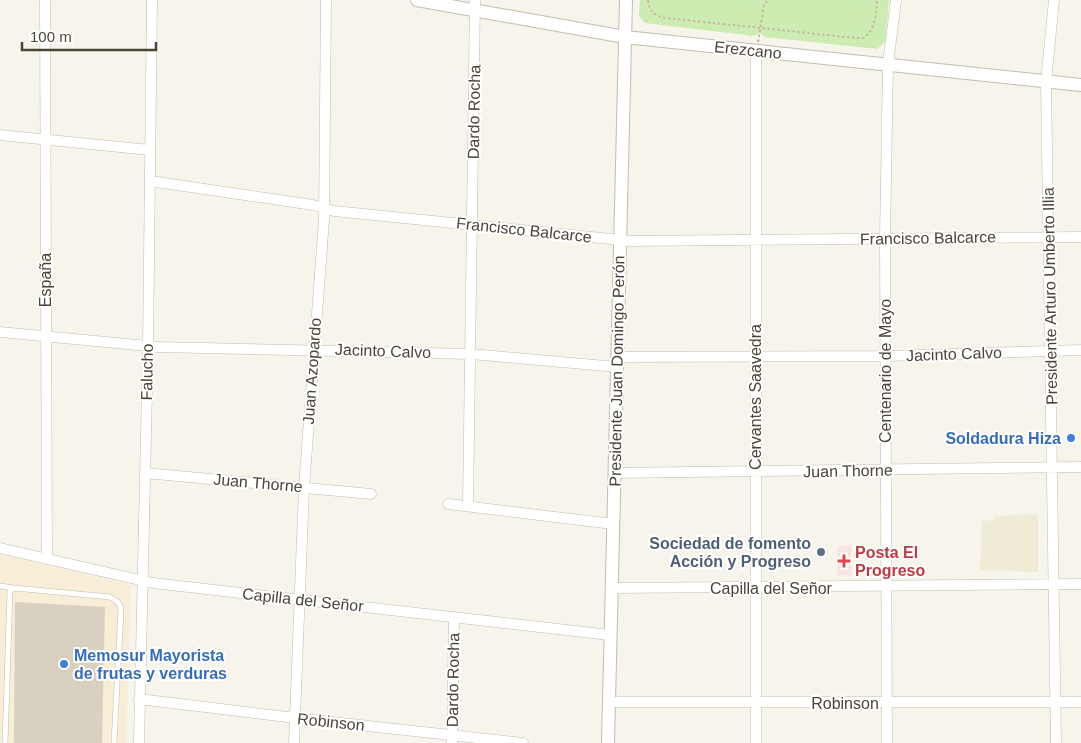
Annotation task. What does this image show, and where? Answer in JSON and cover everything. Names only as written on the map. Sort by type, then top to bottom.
[{"type":"street","name":"España","points":[[45,0],[47,560]]},
{"type":"street","name":"Falucho","points":[[139,743],[148,346],[152,0]]},
{"type":"street","name":"Juan Azopardo","points":[[294,743],[298,599],[304,488],[323,208],[326,0]]},
{"type":"street","name":"Erezcano","points":[[417,0],[475,5],[625,37],[1081,85]]},
{"type":"street","name":"Presidente Juan Domingo Perón","points":[[608,743],[626,0]]},
{"type":"street","name":"Centenario de Mayo","points":[[886,743],[885,238],[888,64],[896,0]]},
{"type":"street","name":"Presidente Arturo Umberto Illia","points":[[1054,0],[1046,82],[1056,743]]},
{"type":"street","name":"Dardo Rocha","points":[[468,506],[472,354],[475,5]]},
{"type":"street","name":"Cervantes Saavedra","points":[[756,52],[756,743]]},
{"type":"street","points":[[0,134],[150,150]]},
{"type":"street","name":"Francisco Balcarce","points":[[150,181],[334,211],[620,240],[1081,236]]},
{"type":"street","name":"Jacinto Calvo","points":[[0,332],[148,346],[472,354],[617,362],[755,356],[886,356],[1081,350]]},
{"type":"street","name":"Juan Thorne","points":[[614,473],[1081,468]]},
{"type":"street","name":"Juan Thorne","points":[[145,473],[371,494]]},
{"type":"street","points":[[448,504],[613,524]]},
{"type":"street","name":"Capilla del Señor","points":[[0,548],[142,581],[610,635]]},
{"type":"street","name":"Capilla del Señor","points":[[612,588],[886,588],[1081,584]]},
{"type":"street","name":"Dardo Rocha","points":[[452,739],[454,617]]},
{"type":"street","name":"Robinson","points":[[139,699],[452,739],[523,743]]},
{"type":"street","name":"Robinson","points":[[609,702],[1081,702]]},
{"type":"lane","points":[[0,586],[110,597],[119,603],[114,743]]},
{"type":"lane","points":[[5,743],[10,591],[14,588]]},
{"type":"path","points":[[648,0],[650,10],[656,16],[864,38],[871,32],[875,24],[878,0]]},
{"type":"path","points":[[760,33],[764,5],[768,0]]},
{"type":"shaded area","points":[[1038,514],[1038,572],[980,570],[982,520],[994,521],[995,516]]},
{"type":"shaded area","name":"Posta El Progreso","points":[[838,546],[851,546],[851,575],[837,575]]},
{"type":"shaded area","name":"Memosur Mayorista de frutas y verduras","points":[[0,554],[131,585],[126,743],[0,743]]},
{"type":"green space","points":[[640,0],[889,0],[885,42],[877,49],[765,37],[760,33],[754,36],[645,23],[639,16]]},
{"type":"building","points":[[15,602],[105,607],[102,743],[14,743]]},
{"type":"place","name":"Soldadura Hiza","points":[[1071,438]]},
{"type":"place","name":"Sociedad de fomento Acción y Progreso","points":[[821,552]]},
{"type":"place","name":"Posta El Progreso","points":[[844,561]]},
{"type":"place","name":"Memosur Mayorista de frutas y verduras","points":[[64,664]]}]
